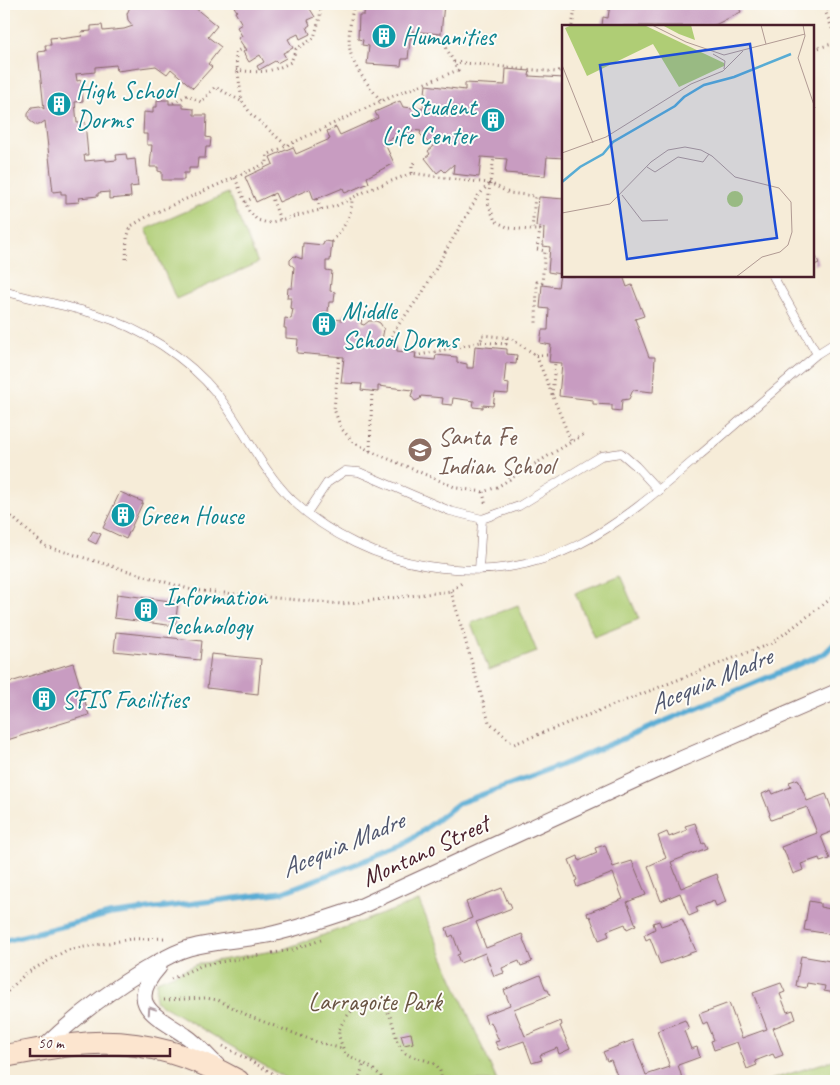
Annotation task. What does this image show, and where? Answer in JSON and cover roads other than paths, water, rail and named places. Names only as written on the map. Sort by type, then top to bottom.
[{"type":"street","name":"Montano Street","points":[[40,1050],[68,1024],[117,987],[167,957],[210,943],[266,935],[315,923],[355,909],[663,767],[836,692]]},
{"type":"street","points":[[167,957],[148,979],[144,989],[148,1009],[162,1022],[187,1037],[232,1078]]},
{"type":"street","points":[[4,1056],[94,1043],[148,1046],[196,1060],[232,1078]]},
{"type":"lane","points":[[774,278],[817,354]]},
{"type":"lane","points":[[4,292],[94,314],[138,331],[163,346],[204,380],[217,395],[263,465],[292,499],[307,513],[351,541],[392,558],[436,568],[479,570],[513,567],[558,555],[584,543],[609,528],[659,490],[817,354],[836,342]]},
{"type":"lane","points":[[307,513],[327,483],[345,471],[359,472],[450,511],[482,519],[519,506],[601,456],[621,453],[659,490]]},
{"type":"lane","points":[[479,570],[482,519]]},
{"type":"waterway","name":"Acequia Madre","points":[[4,941],[110,914],[283,892],[403,846],[459,803],[552,769],[825,653],[836,642]]},
{"type":"place","name":"Humanities","points":[[384,36]]},
{"type":"place","name":"High School Dorms","points":[[59,104]]},
{"type":"place","name":"Student Life Center","points":[[493,120]]},
{"type":"place","name":"Middle School Dorms","points":[[324,324]]},
{"type":"place","name":"Santa Fe Indian School","points":[[420,450]]},
{"type":"place","name":"Green House","points":[[123,515]]},
{"type":"place","name":"Information Technology","points":[[146,610]]},
{"type":"place","name":"SFIS Facilities","points":[[44,699]]},
{"type":"park label","name":"Larragoite Park","points":[[375,1001]]}]
